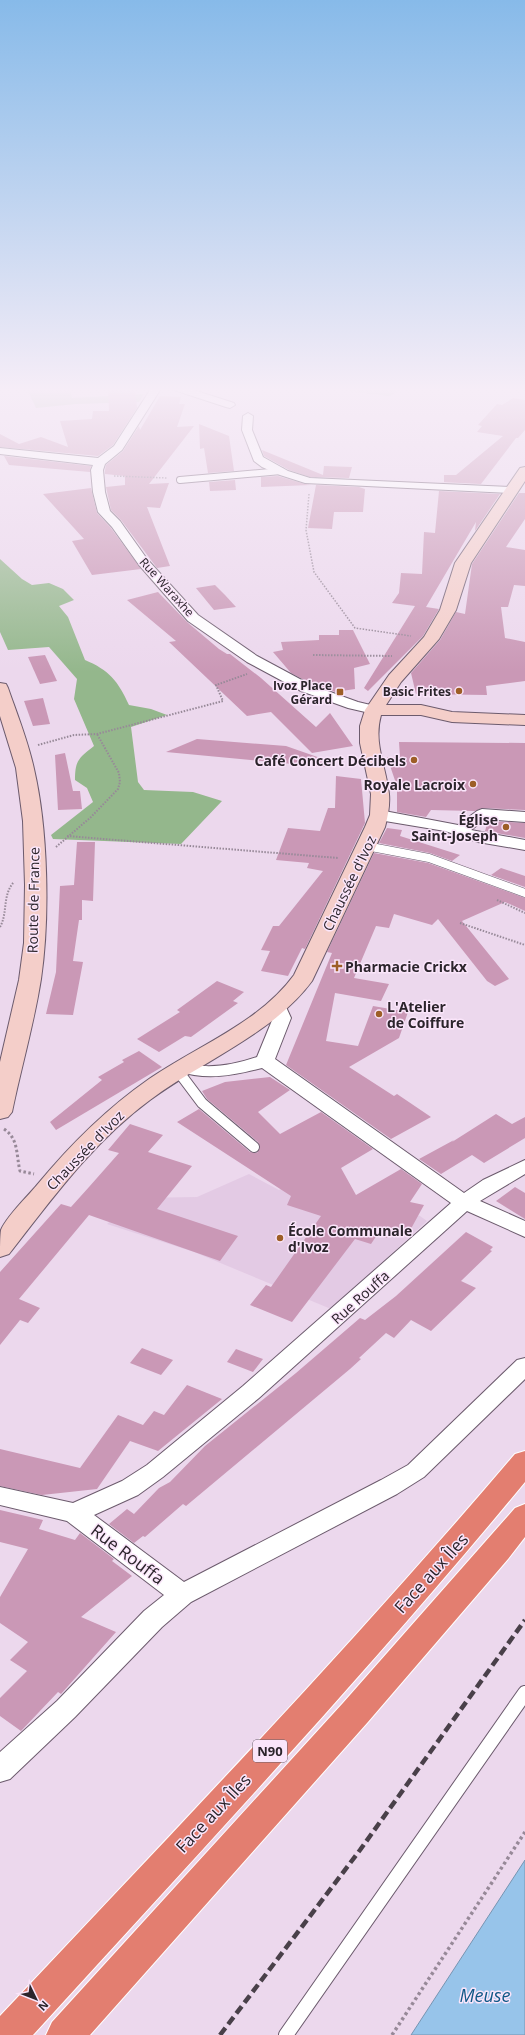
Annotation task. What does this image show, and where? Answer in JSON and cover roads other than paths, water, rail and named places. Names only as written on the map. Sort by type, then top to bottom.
[{"type":"highway","name":"Face aux Îles","points":[[8,2035],[324,1692],[464,1536],[525,1462]]},
{"type":"highway","name":"N90","points":[[65,2035],[355,1713],[525,1516]]},
{"type":"main road","name":"Chaussée d'Ivoz","points":[[0,1248],[54,1180],[124,1108],[181,1069],[275,1009],[291,994],[304,976],[379,815],[380,794],[369,743],[369,726],[374,710],[395,679],[416,658],[431,639],[448,610],[463,563],[517,482]]},
{"type":"main road","name":"Route de France","points":[[0,688],[21,752],[33,821],[35,875],[34,943],[30,980],[0,1112]]},
{"type":"main road","points":[[374,710],[406,719],[429,720],[452,717],[525,720]]},
{"type":"street","name":"Rue Waraxhe","points":[[98,482],[100,502],[104,512],[109,516],[143,562],[193,618],[268,668],[325,696],[374,710]]},
{"type":"street","points":[[332,482],[512,490]]},
{"type":"street","points":[[461,830],[482,814],[525,817]]},
{"type":"street","points":[[379,815],[461,830],[478,837],[525,845]]},
{"type":"street","points":[[265,1061],[282,1018],[280,1011],[275,1009]]},
{"type":"street","points":[[181,1069],[204,1072],[265,1061],[464,1204],[485,1210],[525,1230]]},
{"type":"street","name":"Rue Rouffa","points":[[74,1513],[130,1488],[155,1471],[311,1340],[464,1204],[490,1185],[525,1166]]},
{"type":"street","points":[[0,1770],[66,1709],[152,1619],[182,1595],[389,1487],[416,1471],[525,1366]]},
{"type":"street","name":"Rue Rouffa","points":[[0,1496],[74,1513],[182,1595]]},
{"type":"lane","points":[[362,853],[429,858],[525,894]]},
{"type":"lane","points":[[181,1069],[187,1088],[204,1107],[254,1147]]},
{"type":"lane","points":[[286,2035],[525,1693]]},
{"type":"water","name":"Meuse","points":[[525,1860],[525,2035],[411,2035]]},
{"type":"railway","points":[[220,2035],[360,1850],[525,1620]]},
{"type":"place","name":"Basic Frites","points":[[459,691]]},
{"type":"place","name":"Ivoz Place Gérard","points":[[340,692]]},
{"type":"place","name":"Café Concert Décibels","points":[[414,760]]},
{"type":"place","name":"Royale Lacroix","points":[[473,784]]},
{"type":"place","name":"Église Saint-Joseph","points":[[506,827]]},
{"type":"place","name":"Pharmacie Crickx","points":[[337,966]]},
{"type":"place","name":"L'Atelier de Coiffure","points":[[379,1014]]},
{"type":"place","name":"École Communale d'Ivoz","points":[[280,1238]]}]
